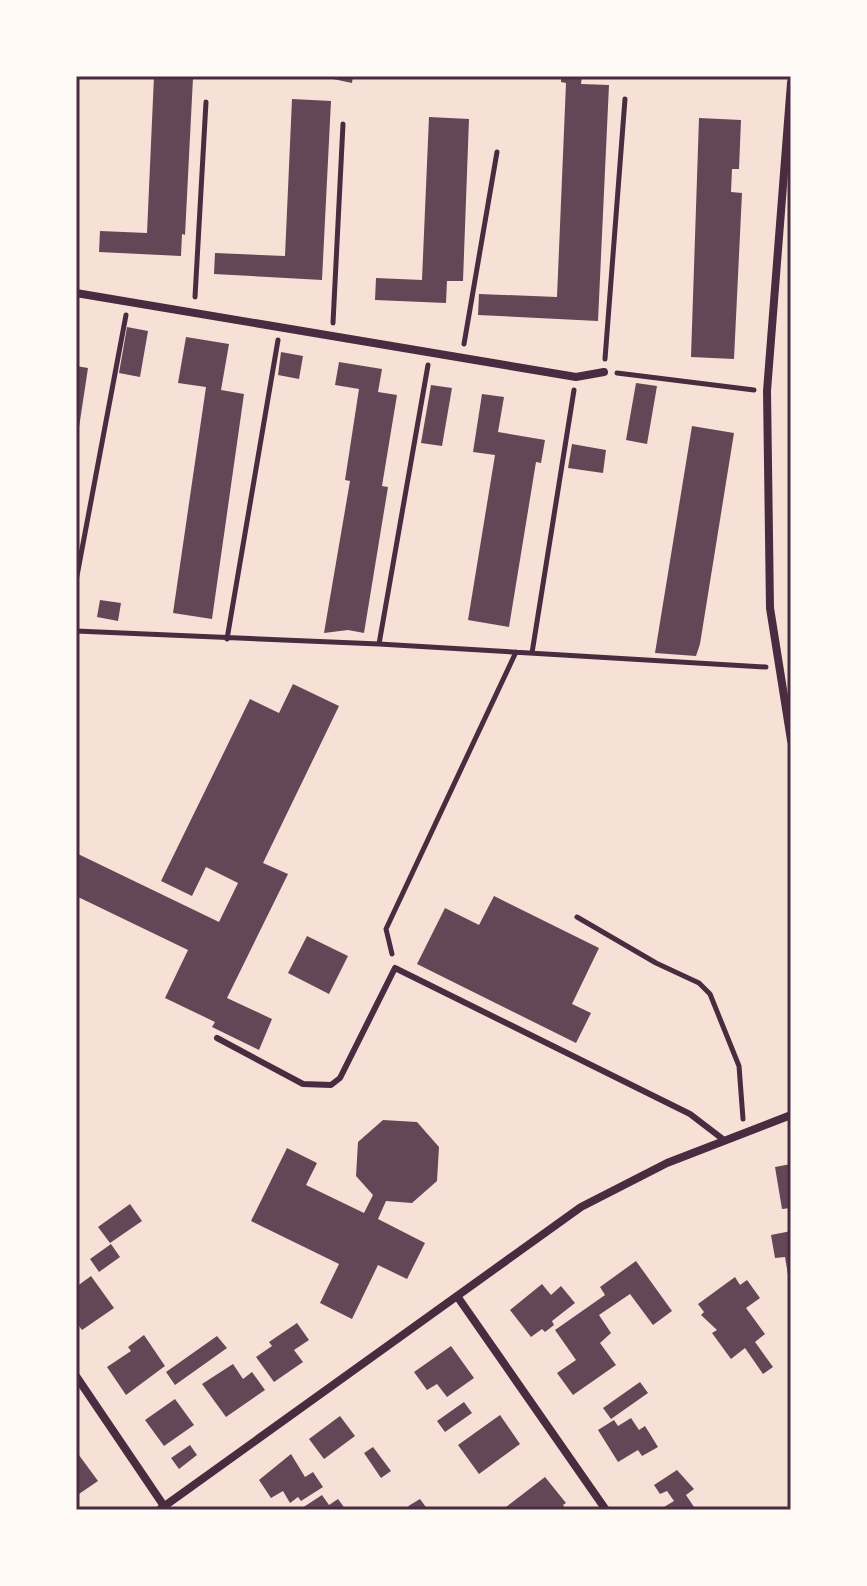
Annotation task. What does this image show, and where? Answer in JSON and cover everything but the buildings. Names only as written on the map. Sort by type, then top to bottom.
[{"type":"street","points":[[791,83],[767,391],[770,608],[791,740]]},
{"type":"street","points":[[76,293],[576,377],[604,372]]},
{"type":"street","points":[[76,1376],[163,1509],[581,1207],[667,1163],[791,1115]]},
{"type":"street","points":[[457,1296],[606,1510]]},
{"type":"lane","points":[[217,1038],[303,1084],[331,1085],[340,1078],[395,968],[690,1114],[724,1140]]},
{"type":"path","points":[[625,99],[604,372],[767,391]]},
{"type":"path","points":[[194,312],[206,102]]},
{"type":"path","points":[[333,336],[343,124]]},
{"type":"path","points":[[461,357],[497,152]]},
{"type":"path","points":[[76,581],[129,301]]},
{"type":"path","points":[[227,639],[280,327]]},
{"type":"path","points":[[379,644],[430,352]]},
{"type":"path","points":[[532,653],[576,377]]},
{"type":"path","points":[[76,631],[379,644],[781,668]]},
{"type":"path","points":[[395,968],[386,929],[516,652]]},
{"type":"path","points":[[577,917],[656,963],[699,983],[710,994],[739,1066],[744,1132]]}]
